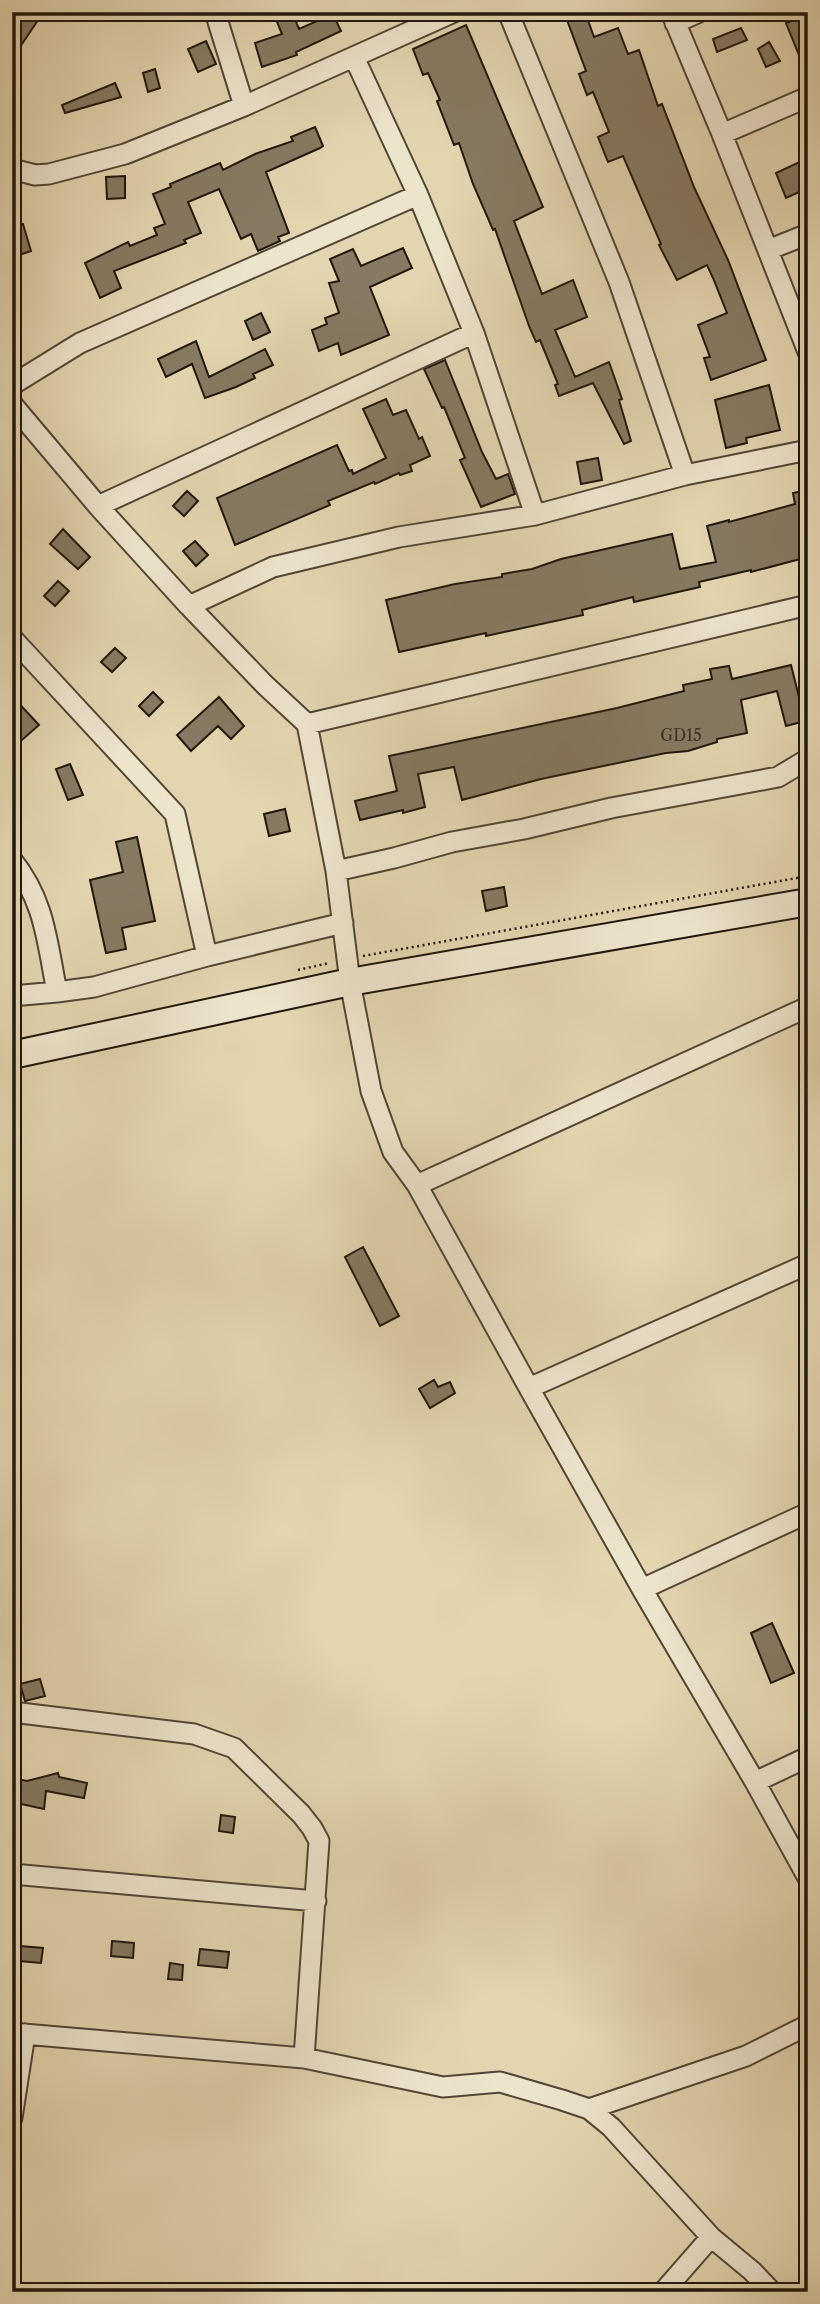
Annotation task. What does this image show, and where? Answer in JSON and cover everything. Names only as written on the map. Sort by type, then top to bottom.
[{"type":"street","points":[[215,12],[244,106]]},
{"type":"street","points":[[12,169],[36,175],[49,174],[125,154],[244,106],[454,12]]},
{"type":"street","points":[[508,12],[619,282],[685,475]]},
{"type":"street","points":[[699,12],[673,18],[808,352]]},
{"type":"street","points":[[354,57],[418,195],[474,333],[535,515]]},
{"type":"street","points":[[722,134],[808,97]]},
{"type":"street","points":[[12,384],[80,342],[418,195]]},
{"type":"street","points":[[768,250],[808,234]]},
{"type":"street","points":[[98,506],[474,333]]},
{"type":"street","points":[[12,404],[98,506],[189,606],[265,685],[307,724],[336,871],[350,982],[371,1091],[393,1152],[417,1185],[528,1388],[808,1878]]},
{"type":"street","points":[[189,606],[273,567],[399,537],[535,515],[685,475],[808,450]]},
{"type":"street","points":[[307,724],[808,605]]},
{"type":"street","points":[[12,638],[175,814],[207,956]]},
{"type":"street","points":[[336,871],[452,842],[524,829],[611,808],[778,777],[808,759]]},
{"type":"street","points":[[12,860],[30,883],[40,906],[57,992]]},
{"type":"street","points":[[12,1055],[350,982],[808,902]]},
{"type":"street","points":[[12,996],[94,987],[343,923]]},
{"type":"street","points":[[417,1185],[808,1007]]},
{"type":"street","points":[[528,1388],[808,1264]]},
{"type":"street","points":[[642,1589],[808,1513]]},
{"type":"street","points":[[12,1712],[194,1734],[233,1748],[312,1828],[319,1841],[303,2058]]},
{"type":"street","points":[[755,1782],[808,1757]]},
{"type":"street","points":[[12,1874],[316,1901]]},
{"type":"street","points":[[589,2109],[747,2056],[808,2025]]},
{"type":"street","points":[[12,2118],[19,2033],[303,2058],[443,2087],[500,2082],[589,2109],[611,2127],[711,2236],[772,2292]]},
{"type":"street","points":[[663,2292],[711,2236]]},
{"type":"building","points":[[12,12],[32,12],[40,17],[12,59]]},
{"type":"building","points":[[273,12],[292,12],[299,29],[333,14],[341,31],[296,52],[297,55],[262,67],[255,43],[282,34]]},
{"type":"building","points":[[564,12],[585,12],[594,37],[618,28],[628,54],[639,50],[658,106],[662,104],[694,187],[728,260],[766,360],[711,380],[704,358],[710,357],[698,325],[727,313],[707,265],[677,280],[659,245],[661,244],[623,156],[608,162],[598,137],[609,132],[593,92],[587,95],[579,74],[586,71]]},
{"type":"building","points":[[808,15],[808,75],[807,75],[786,23]]},
{"type":"building","points":[[466,25],[543,207],[514,221],[542,294],[573,280],[587,317],[555,330],[575,377],[609,362],[622,399],[619,400],[631,441],[624,444],[593,383],[559,396],[555,385],[558,384],[540,340],[536,342],[529,326],[495,229],[493,230],[473,184],[459,143],[454,145],[437,101],[440,100],[428,73],[423,75],[413,49]]},
{"type":"building","points":[[741,28],[747,40],[717,52],[713,39]]},
{"type":"building","points":[[206,41],[216,64],[198,72],[188,49]]},
{"type":"building","points":[[769,42],[780,61],[766,67],[758,49]]},
{"type":"building","points":[[155,69],[160,88],[148,92],[143,73]]},
{"type":"building","points":[[115,83],[121,97],[65,113],[62,105]]},
{"type":"building","points":[[315,127],[323,146],[266,172],[289,233],[278,237],[280,241],[258,251],[251,234],[241,239],[219,189],[188,202],[201,233],[184,240],[186,243],[114,271],[121,288],[100,298],[85,263],[128,242],[130,246],[157,235],[154,228],[165,224],[153,194],[220,163],[223,170],[255,154],[293,141],[291,137]]},
{"type":"building","points":[[808,158],[808,188],[786,198],[776,173]]},
{"type":"building","points":[[125,176],[125,198],[107,199],[106,177]]},
{"type":"building","points":[[23,224],[31,251],[19,255],[12,227]]},
{"type":"building","points":[[403,248],[412,268],[370,287],[389,335],[341,355],[338,343],[319,351],[312,330],[327,324],[325,318],[339,313],[329,283],[339,281],[330,259],[353,249],[361,266]]},
{"type":"building","points":[[261,313],[270,332],[253,340],[245,321]]},
{"type":"building","points":[[196,341],[209,377],[265,349],[273,365],[253,374],[255,378],[205,398],[192,364],[166,377],[158,359]]},
{"type":"building","points":[[445,360],[482,452],[496,479],[508,474],[515,494],[481,507],[460,460],[465,458],[444,407],[442,408],[424,369]]},
{"type":"building","points":[[769,385],[780,430],[746,438],[747,443],[726,448],[715,400]]},
{"type":"building","points":[[386,399],[393,415],[406,410],[430,456],[410,465],[412,471],[400,475],[399,473],[328,501],[330,505],[235,545],[217,498],[337,445],[353,474],[386,458],[363,409]]},
{"type":"building","points":[[598,458],[602,480],[581,484],[577,462]]},
{"type":"building","points":[[808,490],[808,557],[699,582],[700,587],[634,602],[633,597],[582,610],[583,615],[399,652],[386,600],[455,584],[502,577],[502,574],[532,569],[561,559],[672,534],[680,569],[716,562],[707,526],[795,504],[793,493]]},
{"type":"building","points":[[187,491],[198,501],[184,516],[173,506]]},
{"type":"building","points":[[63,529],[90,557],[78,569],[50,544]]},
{"type":"building","points":[[195,541],[208,555],[196,566],[183,551]]},
{"type":"building","points":[[58,581],[69,591],[55,606],[44,596]]},
{"type":"building","points":[[115,648],[126,658],[112,672],[101,662]]},
{"type":"building","points":[[791,665],[805,721],[786,726],[777,691],[741,700],[747,733],[717,739],[717,742],[688,751],[666,753],[541,779],[462,800],[454,767],[418,774],[425,807],[360,820],[355,801],[397,791],[389,756],[617,708],[684,691],[683,685],[712,679],[710,669],[729,666],[732,679]]},
{"type":"building","points":[[153,692],[163,702],[149,716],[139,706]]},
{"type":"building","points":[[12,696],[39,725],[22,740],[12,730]]},
{"type":"building","points":[[219,697],[244,726],[231,739],[218,726],[191,751],[177,735]]},
{"type":"building","points":[[70,764],[83,795],[68,800],[56,769]]},
{"type":"building","points":[[285,809],[290,831],[269,836],[264,814]]},
{"type":"building","points":[[137,837],[155,921],[122,928],[126,949],[106,953],[90,880],[123,872],[116,842]]},
{"type":"building","points":[[504,887],[507,906],[486,911],[482,891]]},
{"type":"building","points":[[363,1247],[399,1316],[380,1326],[345,1257]]},
{"type":"building","points":[[434,1380],[438,1387],[450,1382],[455,1393],[430,1408],[419,1389]]},
{"type":"building","points":[[772,1623],[794,1673],[771,1683],[751,1633]]},
{"type":"building","points":[[40,1679],[45,1696],[25,1701],[20,1684]]},
{"type":"building","points":[[58,1773],[59,1777],[87,1783],[84,1798],[46,1791],[44,1809],[12,1802],[12,1778],[27,1781]]},
{"type":"building","points":[[221,1815],[235,1817],[233,1833],[219,1831]]},
{"type":"building","points":[[112,1941],[134,1943],[133,1958],[111,1956]]},
{"type":"building","points":[[20,1946],[43,1948],[41,1963],[19,1961]]},
{"type":"building","points":[[200,1949],[229,1952],[227,1968],[198,1965]]},
{"type":"building","points":[[170,1963],[183,1965],[182,1980],[168,1979]]}]
